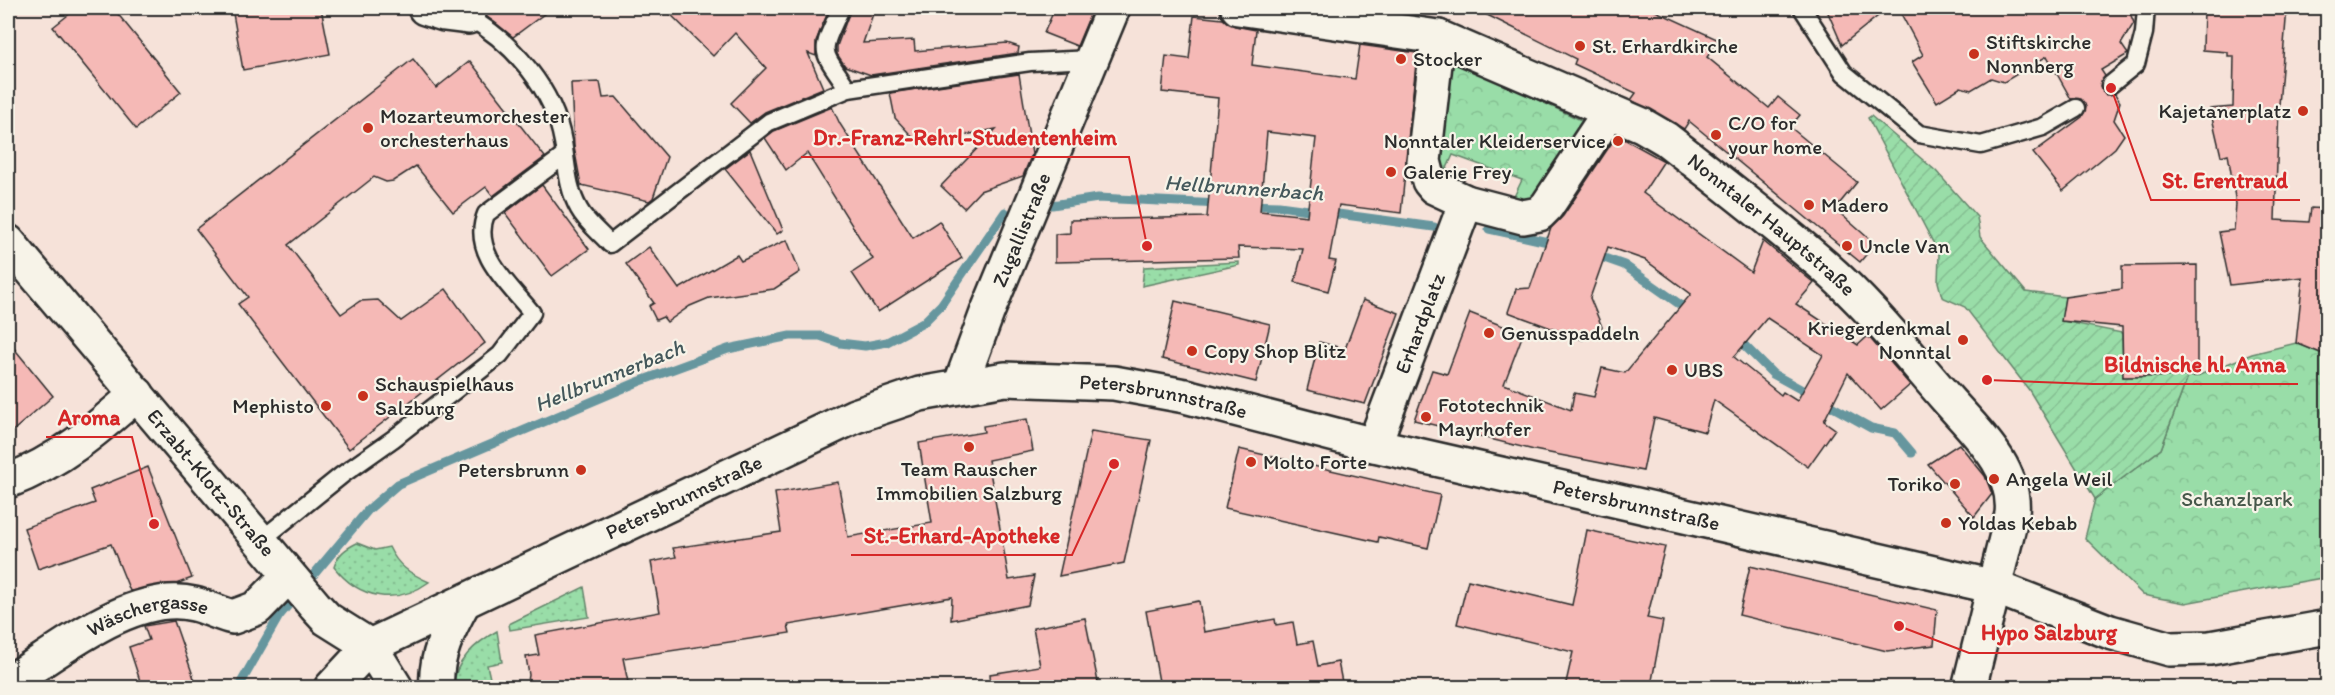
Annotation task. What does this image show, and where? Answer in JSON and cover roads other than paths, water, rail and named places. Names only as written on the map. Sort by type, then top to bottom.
[{"type":"street","points":[[425,8],[444,14],[468,17]]},
{"type":"street","name":"Zugallistraße","points":[[960,386],[987,313],[1113,8]]},
{"type":"street","name":"Nonntaler Hauptstraße","points":[[1238,8],[1438,37],[1610,111],[1666,139],[1824,266],[1882,323],[1994,454],[2011,486],[2014,499],[1995,587],[1969,687]]},
{"type":"street","points":[[1438,37],[1424,161],[1429,180],[1434,187],[1466,202],[1523,217],[1539,214],[1547,206],[1610,111]]},
{"type":"street","name":"Erhardplatz","points":[[1374,445],[1466,202]]},
{"type":"street","name":"Erzabt-Klotz-Straße","points":[[8,242],[288,576],[327,619],[370,646],[396,687]]},
{"type":"street","name":"Petersbrunnstraße","points":[[370,646],[855,416],[920,394],[1005,379],[1114,383],[1185,396],[1374,445],[1995,587]]},
{"type":"street","points":[[8,481],[36,470],[72,450],[136,394]]},
{"type":"street","name":"Wäschergasse","points":[[8,683],[77,639],[123,614],[159,604],[186,603],[233,617],[256,608],[288,576]]},
{"type":"street","points":[[1995,587],[2110,632],[2170,649],[2211,648],[2328,627]]},
{"type":"street","points":[[437,687],[436,676],[446,634],[463,603]]},
{"type":"street","points":[[331,687],[370,646]]},
{"type":"lane","points":[[841,8],[824,45],[828,64],[848,89]]},
{"type":"lane","points":[[1802,8],[1844,73],[1919,134],[1981,146],[2043,127],[2076,108]]},
{"type":"lane","points":[[2110,85],[2136,64],[2144,33],[2146,8]]},
{"type":"lane","points":[[468,17],[493,31],[513,49],[554,110],[564,145],[570,186],[580,210],[610,244],[769,122],[848,89],[1030,62],[1092,59]]},
{"type":"lane","points":[[260,541],[342,475],[393,439],[500,355],[532,313],[488,259],[481,239],[481,226],[486,214],[564,156]]},
{"type":"waterway","name":"Hellbrunnerbach","points":[[1052,205],[1098,198],[1220,204]]},
{"type":"waterway","name":"Hellbrunnerbach","points":[[1248,205],[1279,206],[1434,227]]},
{"type":"waterway","name":"Hellbrunnerbach","points":[[238,688],[279,616],[368,510],[398,484],[638,382],[728,349],[790,336],[820,336],[840,343],[865,346],[887,342],[923,323],[941,305],[1005,212]]},
{"type":"waterway","name":"Hellbrunnerbach","points":[[1489,229],[1557,244]]},
{"type":"waterway","name":"Hellbrunnerbach","points":[[1593,254],[1624,265],[1692,313]]},
{"type":"waterway","name":"Hellbrunnerbach","points":[[1739,340],[1773,374],[1871,428],[1895,433],[1912,453]]},
{"type":"place","name":"St. Erhardkirche","points":[[1580,46]]},
{"type":"place","name":"Stiftskirche Nonnberg","points":[[1974,54]]},
{"type":"place","name":"Stocker","points":[[1401,59]]},
{"type":"place","name":"St. Erentraud","points":[[2111,88]]},
{"type":"place","name":"Kajetanerplatz","points":[[2303,111]]},
{"type":"place","name":"Mozarteumorchester orchesterhaus","points":[[368,128]]},
{"type":"place","name":"C/O for your home","points":[[1716,135]]},
{"type":"place","name":"Nonntaler Kleiderservice","points":[[1618,141]]},
{"type":"place","name":"Galerie Frey","points":[[1391,172]]},
{"type":"place","name":"Madero","points":[[1809,205]]},
{"type":"place","name":"Dr.-Franz-Rehrl-Studentenheim","points":[[1147,246]]},
{"type":"place","name":"Uncle Van","points":[[1847,246]]},
{"type":"place","name":"Genusspaddeln","points":[[1489,333]]},
{"type":"place","name":"Kriegerdenkmal Nonntal","points":[[1963,340]]},
{"type":"place","name":"Copy Shop Blitz","points":[[1192,351]]},
{"type":"place","name":"UBS","points":[[1672,370]]},
{"type":"place","name":"Bildnische hl. Anna","points":[[1987,380]]},
{"type":"place","name":"Schauspielhaus Salzburg","points":[[363,396]]},
{"type":"place","name":"Mephisto","points":[[326,406]]},
{"type":"place","name":"Fototechnik Mayrhofer","points":[[1426,417]]},
{"type":"place","name":"Team Rauscher Immobilien Salzburg","points":[[969,447]]},
{"type":"place","name":"Molto Forte","points":[[1251,462]]},
{"type":"place","name":"St.-Erhard-Apotheke","points":[[1114,464]]},
{"type":"place","name":"Petersbrunn","points":[[581,470]]},
{"type":"place","name":"Angela Weil","points":[[1994,479]]},
{"type":"place","name":"Toriko","points":[[1955,484]]},
{"type":"place","name":"Yoldas Kebab","points":[[1946,523]]},
{"type":"place","name":"Aroma","points":[[154,524]]},
{"type":"place","name":"Hypo Salzburg","points":[[1899,626]]},
{"type":"park label","name":"Schanzlpark","points":[[2237,499]]}]
